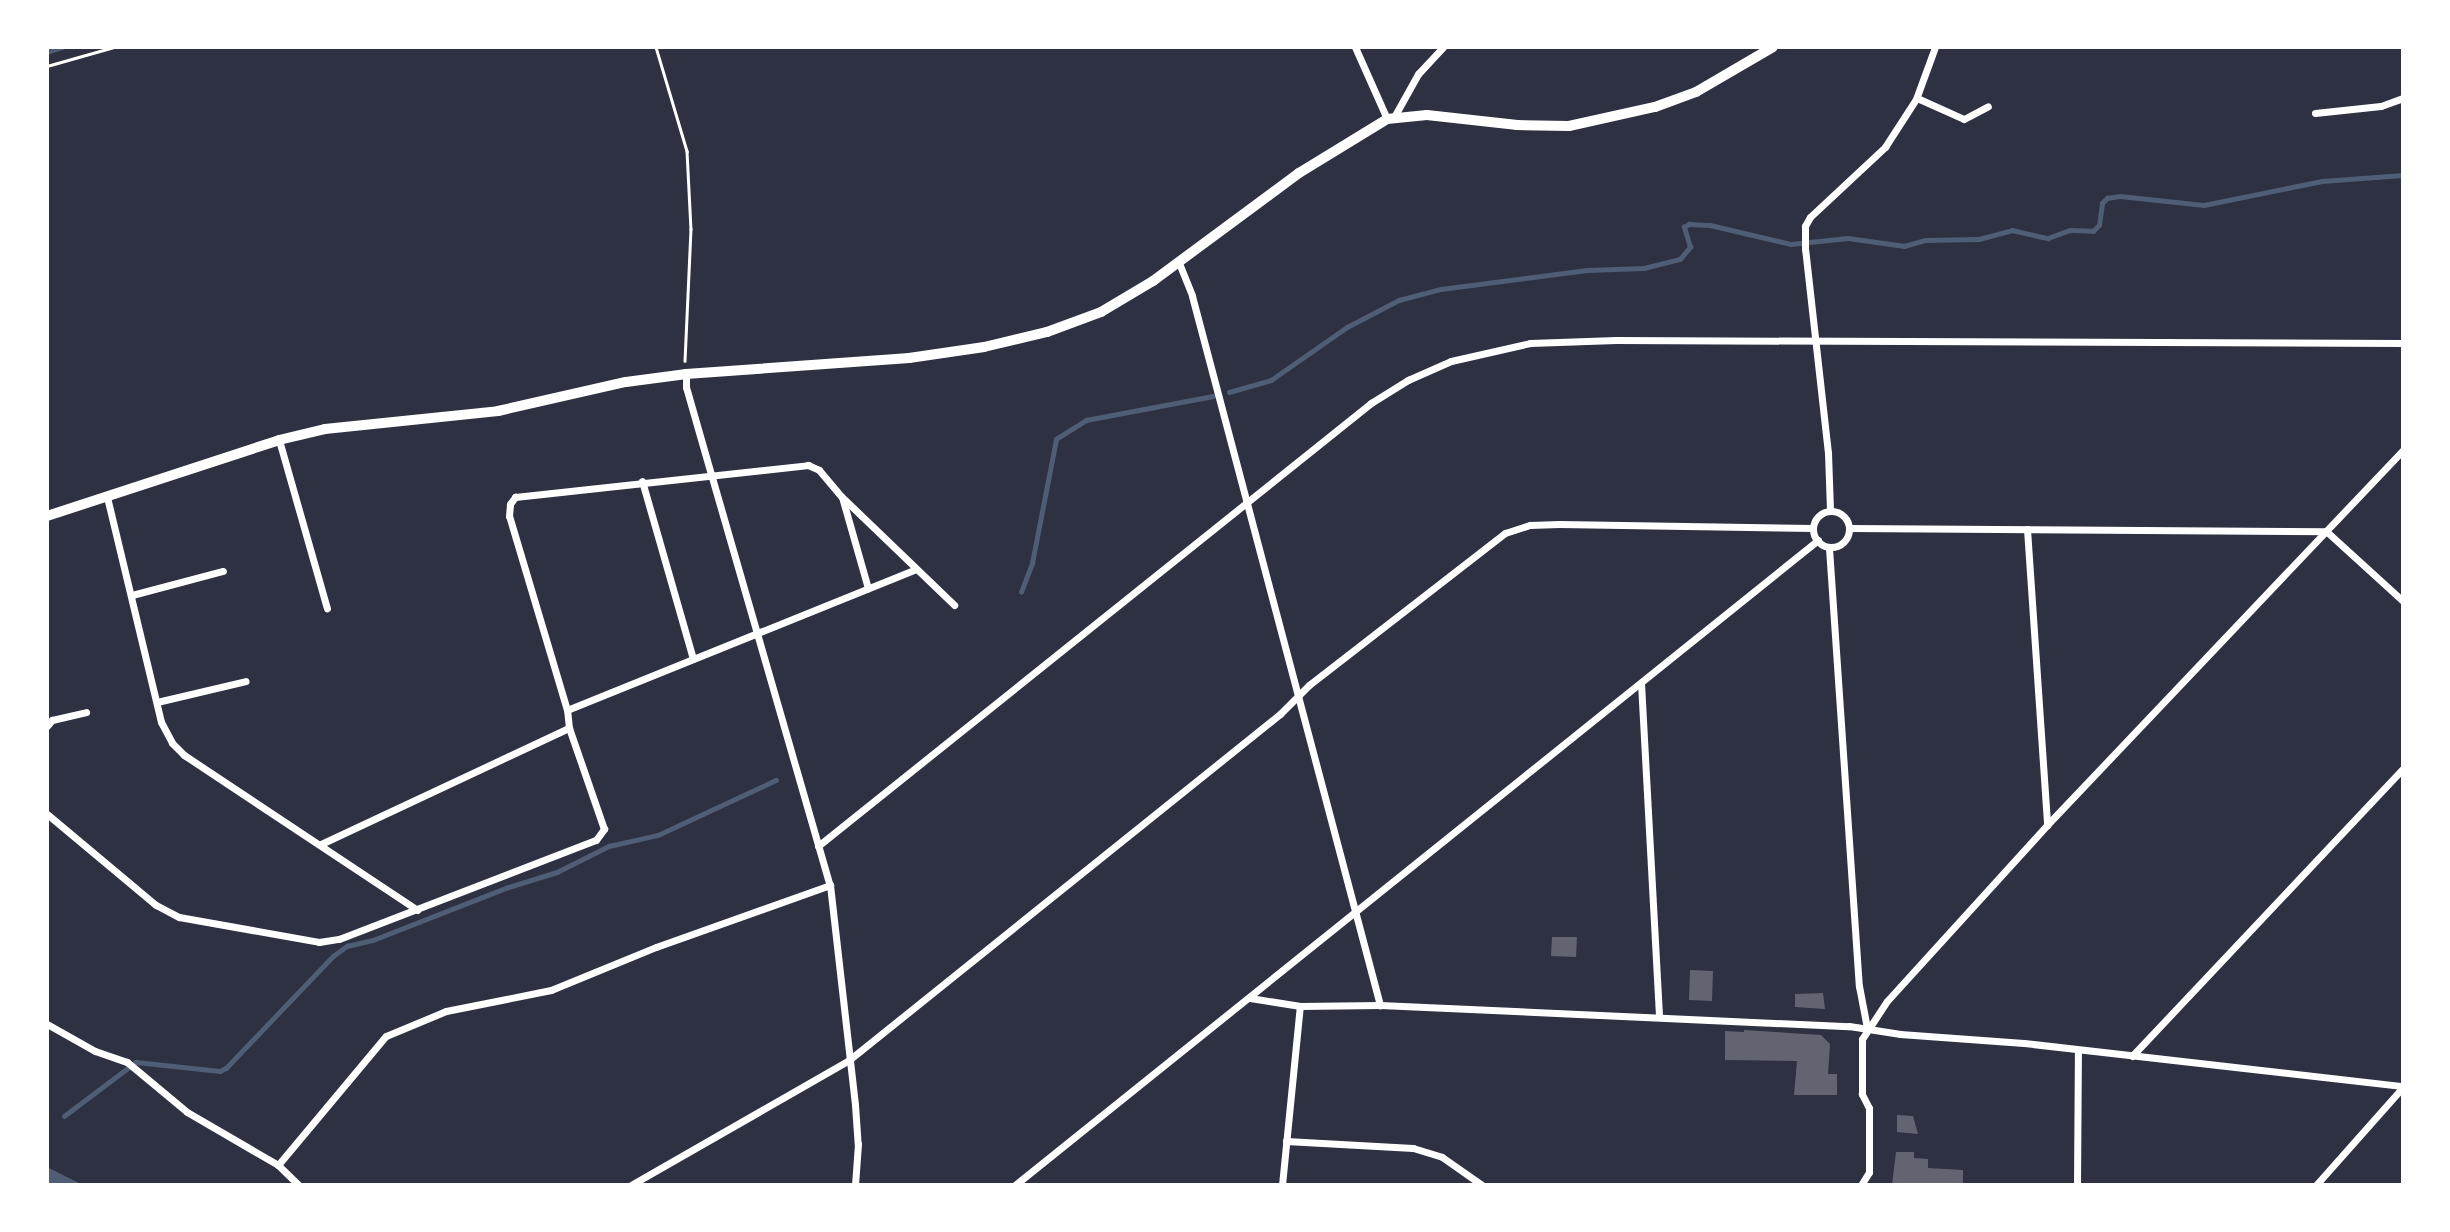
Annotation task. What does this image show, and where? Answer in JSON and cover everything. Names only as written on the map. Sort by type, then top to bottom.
[{"type":"main road","points":[[47,516],[279,440],[353,424],[498,411],[626,382],[686,374],[909,358],[1047,332],[1101,312],[1179,263],[1299,173],[1390,118],[1427,115],[1517,125],[1569,126],[1655,107],[1696,92],[1773,47]]},
{"type":"street","points":[[1355,47],[1390,118]]},
{"type":"street","points":[[1390,118],[1418,74],[1443,47]]},
{"type":"street","points":[[1830,510],[1828,453],[1804,238],[1810,216],[1885,147],[1917,98],[1935,47]]},
{"type":"street","points":[[1917,98],[1964,119],[1988,106]]},
{"type":"street","points":[[2315,113],[2381,106],[2403,98]]},
{"type":"street","points":[[1179,263],[1192,296],[1380,1005]]},
{"type":"street","points":[[818,846],[1371,403],[1408,380],[1451,361],[1530,343],[2403,343]]},
{"type":"street","points":[[686,374],[686,387],[710,474],[830,885],[858,1144],[855,1185]]},
{"type":"street","points":[[279,440],[327,608]]},
{"type":"street","points":[[1861,1185],[1869,1172],[1869,1108],[1862,1094],[1862,1039],[1887,1000],[2047,825],[2403,450]]},
{"type":"street","points":[[47,814],[156,905],[179,917],[319,942],[339,939],[417,910],[601,835],[603,818],[569,728],[567,710],[509,516],[510,504],[515,497],[642,481],[808,465],[818,470],[842,497],[954,606]]},
{"type":"street","points":[[642,481],[693,659]]},
{"type":"street","points":[[107,497],[161,722],[172,743],[184,755],[417,910]]},
{"type":"street","points":[[842,497],[868,589]]},
{"type":"street","points":[[1829,548],[1818,540],[1813,528],[1816,518],[1830,510]]},
{"type":"street","points":[[1829,548],[1844,543],[1849,528],[1846,517],[1830,510]]},
{"type":"street","points":[[631,1185],[849,1060],[1505,533],[1530,525],[1559,524],[1813,528]]},
{"type":"street","points":[[1849,528],[2326,531],[2403,601]]},
{"type":"street","points":[[2028,529],[2047,825]]},
{"type":"street","points":[[1015,1185],[1818,540]]},
{"type":"street","points":[[1829,548],[1859,986],[1867,1028]]},
{"type":"street","points":[[567,710],[916,569]]},
{"type":"street","points":[[132,595],[223,571]]},
{"type":"street","points":[[157,702],[246,681]]},
{"type":"street","points":[[1641,683],[1659,1017]]},
{"type":"street","points":[[47,726],[52,720],[86,712]]},
{"type":"street","points":[[321,844],[569,728]]},
{"type":"street","points":[[2132,1056],[2403,768]]},
{"type":"street","points":[[278,1165],[386,1035],[446,1011],[551,990],[656,947],[830,885]]},
{"type":"street","points":[[1250,998],[1300,1006],[1380,1005],[1867,1028],[1900,1034],[2403,1086]]},
{"type":"street","points":[[1282,1185],[1300,1006]]},
{"type":"street","points":[[47,1024],[95,1051],[130,1065],[168,1098],[278,1165],[299,1185]]},
{"type":"street","points":[[2077,1185],[2078,1051]]},
{"type":"street","points":[[2316,1185],[2403,1086]]},
{"type":"street","points":[[1286,1141],[1413,1147],[1441,1157],[1482,1185]]},
{"type":"path","points":[[47,66],[114,47]]},
{"type":"path","points":[[656,47],[687,151],[691,229],[686,374]]},
{"type":"water","points":[[47,1167],[83,1185],[47,1185]]},
{"type":"building","points":[[1552,937],[1577,937],[1576,957],[1551,956]]},
{"type":"building","points":[[1690,970],[1713,971],[1712,1001],[1689,1000]]},
{"type":"building","points":[[1823,993],[1825,1009],[1795,1007],[1795,994]]},
{"type":"building","points":[[1725,1031],[1821,1035],[1830,1044],[1828,1074],[1837,1074],[1837,1095],[1794,1095],[1797,1061],[1725,1060]]},
{"type":"building","points":[[1897,1115],[1913,1116],[1918,1134],[1897,1132]]},
{"type":"building","points":[[1896,1152],[1914,1152],[1914,1158],[1928,1159],[1928,1168],[1963,1170],[1963,1185],[1892,1185]]},
{"type":"waterway","points":[[47,52],[62,47]]},
{"type":"waterway","points":[[1229,392],[1271,380],[1347,327],[1399,300],[1441,289],[1587,270],[1644,268],[1680,259],[1690,247],[1684,227],[1689,224],[1710,225],[1791,244],[1848,238],[1904,246],[1925,240],[1979,239],[2012,230],[2048,238],[2070,230],[2093,231],[2099,225],[2102,203],[2107,198],[2120,196],[2204,205],[2322,181],[2403,175]]},
{"type":"waterway","points":[[1021,592],[1032,563],[1056,439],[1086,420],[1213,396]]},
{"type":"waterway","points":[[64,1116],[136,1062],[220,1071],[226,1068],[333,956],[347,946],[373,940],[506,888],[557,872],[609,846],[658,835],[776,780]]}]
